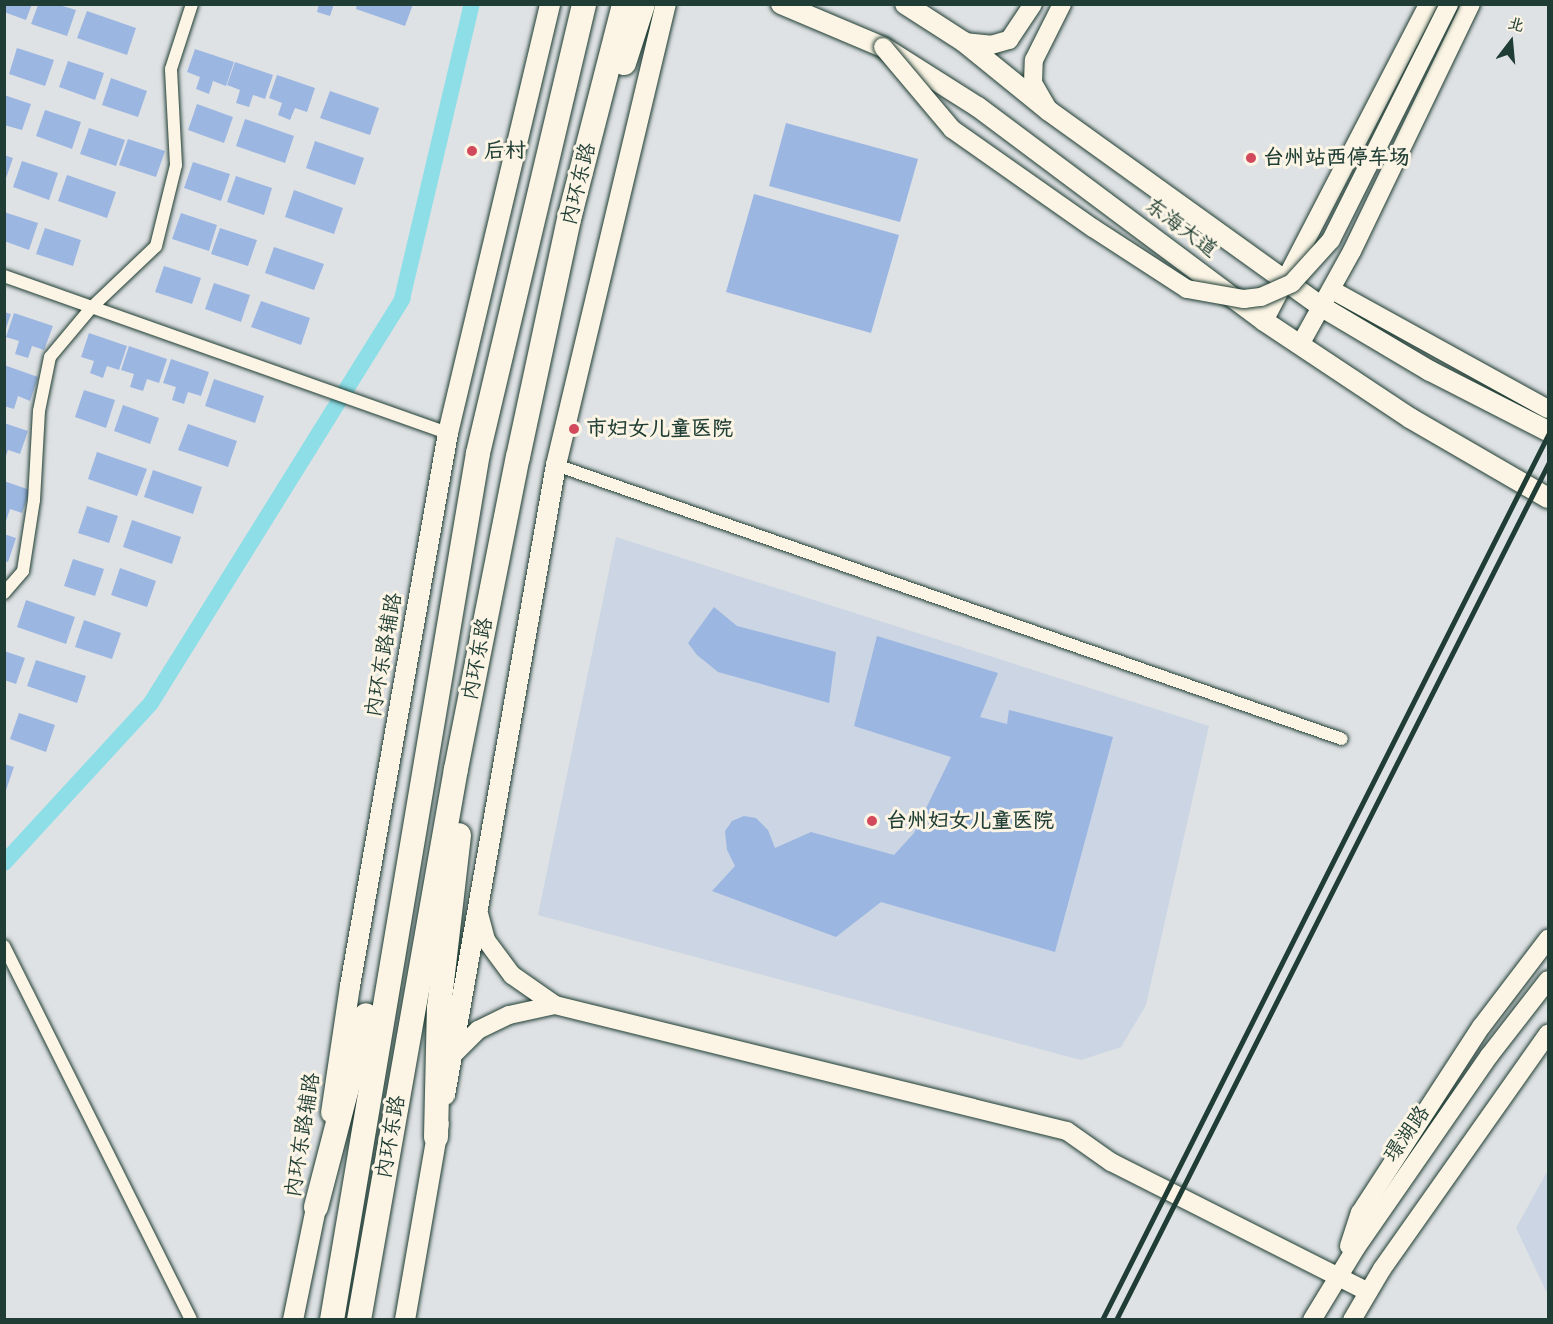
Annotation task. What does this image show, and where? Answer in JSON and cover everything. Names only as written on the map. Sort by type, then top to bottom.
[{"type":"highway","points":[[551,145],[572,4]]},
{"type":"highway","name":"内环东路","points":[[332,1320],[401,898],[478,453],[584,4]]},
{"type":"highway","name":"内环东路","points":[[359,1320],[456,769],[570,215],[624,4]]},
{"type":"highway","points":[[570,215],[643,4]]},
{"type":"highway","points":[[436,1137],[440,1008],[459,845],[456,769]]},
{"type":"highway","points":[[316,1207],[345,1109],[372,989],[401,898]]},
{"type":"main road","name":"内环东路辅路","points":[[293,1320],[316,1207],[350,986],[448,433],[550,4]]},
{"type":"main road","points":[[405,1320],[452,1056],[476,903],[556,465],[666,4]]},
{"type":"main road","points":[[658,34],[676,4]]},
{"type":"main road","name":"东海大道","points":[[781,4],[883,47],[978,107],[1264,321],[1301,343],[1410,418],[1548,498]]},
{"type":"main road","name":"东海大道","points":[[905,4],[964,42],[1049,111],[1286,284],[1327,299],[1430,371],[1548,431]]},
{"type":"street","points":[[4,593],[24,571],[34,500],[39,411],[50,357],[92,307],[156,246],[176,165],[171,69],[192,4]]},
{"type":"street","points":[[964,42],[991,45],[1009,40],[1033,4]]},
{"type":"street","points":[[1049,111],[1034,83],[1034,60],[1062,4]]},
{"type":"street","points":[[1264,321],[1286,284],[1428,4]]},
{"type":"street","points":[[883,47],[952,129],[1093,228],[1187,289],[1244,299],[1261,297],[1292,283],[1331,240],[1449,4]]},
{"type":"street","points":[[1301,343],[1327,299],[1471,4]]},
{"type":"street","points":[[4,276],[448,433]]},
{"type":"street","points":[[1327,299],[1548,409]]},
{"type":"street","points":[[556,465],[1342,739]]},
{"type":"street","points":[[476,903],[486,940],[512,975],[555,1005],[1067,1131],[1111,1162],[1339,1274],[1368,1292]]},
{"type":"street","points":[[1339,1274],[1360,1213],[1481,1027],[1548,939]]},
{"type":"street","points":[[4,946],[191,1319]]},
{"type":"street","name":"璟湖路","points":[[1312,1320],[1339,1274],[1488,1056],[1548,980]]},
{"type":"street","points":[[452,1056],[478,1030],[509,1015],[555,1005]]},
{"type":"street","points":[[1352,1320],[1368,1292],[1548,1034]]},
{"type":"shaded area","name":"台州妇女儿童医院","points":[[616,537],[1209,726],[1146,1005],[1121,1047],[1081,1060],[538,915]]},
{"type":"shaded area","points":[[1548,1170],[1548,1295],[1516,1228]]},
{"type":"building","points":[[4,4],[32,4],[26,20],[4,12]]},
{"type":"building","points":[[319,4],[334,4],[330,16],[317,12]]},
{"type":"building","points":[[357,4],[413,4],[405,26],[356,9]]},
{"type":"building","points":[[38,5],[59,5],[76,10],[67,36],[31,24]]},
{"type":"building","points":[[87,11],[136,28],[127,55],[77,38]]},
{"type":"building","points":[[17,48],[54,60],[45,86],[9,74]]},
{"type":"building","points":[[195,49],[234,62],[226,86],[213,81],[209,94],[196,89],[200,77],[187,72]]},
{"type":"building","points":[[68,61],[104,73],[95,100],[59,87]]},
{"type":"building","points":[[235,62],[273,75],[265,99],[253,95],[249,107],[236,103],[240,90],[227,85]]},
{"type":"building","points":[[277,75],[315,88],[307,112],[295,108],[290,120],[278,115],[282,103],[269,98]]},
{"type":"building","points":[[111,78],[147,91],[138,117],[102,105]]},
{"type":"building","points":[[330,91],[379,108],[370,135],[320,118]]},
{"type":"building","points":[[4,95],[31,104],[22,130],[4,125]]},
{"type":"building","points":[[197,104],[233,117],[224,143],[188,130]]},
{"type":"building","points":[[45,110],[81,122],[72,149],[36,136]]},
{"type":"building","points":[[245,119],[294,136],[285,163],[236,146]]},
{"type":"building","points":[[786,123],[918,159],[900,222],[769,186]]},
{"type":"building","points":[[89,128],[125,140],[116,166],[80,154]]},
{"type":"building","points":[[128,139],[165,151],[156,177],[119,165]]},
{"type":"building","points":[[315,141],[364,158],[355,185],[306,168]]},
{"type":"building","points":[[4,155],[13,158],[5,181],[4,181]]},
{"type":"building","points":[[22,161],[58,173],[49,200],[13,187]]},
{"type":"building","points":[[193,162],[230,174],[221,201],[184,188]]},
{"type":"building","points":[[67,175],[116,192],[107,218],[58,201]]},
{"type":"building","points":[[236,176],[272,188],[264,215],[227,202]]},
{"type":"building","points":[[294,190],[343,208],[334,234],[285,217]]},
{"type":"building","points":[[754,194],[899,235],[871,333],[726,292]]},
{"type":"building","points":[[4,212],[38,223],[29,250],[4,241]]},
{"type":"building","points":[[181,213],[217,225],[209,251],[172,239]]},
{"type":"building","points":[[45,228],[81,240],[73,266],[36,254]]},
{"type":"building","points":[[220,228],[257,240],[248,266],[211,254]]},
{"type":"building","points":[[274,247],[324,264],[314,290],[265,273]]},
{"type":"building","points":[[164,266],[201,278],[192,304],[155,292]]},
{"type":"building","points":[[214,283],[250,295],[241,322],[205,309]]},
{"type":"building","points":[[261,301],[310,318],[301,345],[251,327]]},
{"type":"building","points":[[4,312],[11,314],[5,331],[4,331]]},
{"type":"building","points":[[14,313],[53,326],[44,350],[32,346],[28,358],[15,354],[19,341],[6,337]]},
{"type":"building","points":[[89,333],[127,346],[119,370],[107,366],[103,378],[90,373],[94,361],[81,357]]},
{"type":"building","points":[[129,346],[167,359],[159,383],[147,379],[143,391],[130,387],[134,374],[121,370]]},
{"type":"building","points":[[171,359],[209,372],[201,396],[188,392],[184,404],[172,400],[176,387],[163,383]]},
{"type":"building","points":[[4,365],[38,377],[30,401],[18,396],[14,409],[4,406]]},
{"type":"building","points":[[214,379],[264,396],[255,423],[205,406]]},
{"type":"building","points":[[84,390],[115,400],[106,428],[75,417]]},
{"type":"building","points":[[123,405],[159,418],[150,444],[114,431]]},
{"type":"building","points":[[4,423],[28,431],[20,454],[8,450],[5,459]]},
{"type":"building","points":[[188,424],[237,441],[228,467],[178,450]]},
{"type":"building","points":[[97,452],[147,469],[137,496],[88,479]]},
{"type":"building","points":[[153,470],[202,487],[193,514],[144,497]]},
{"type":"building","points":[[4,481],[30,490],[22,513],[10,509],[5,524]]},
{"type":"building","points":[[87,506],[118,516],[109,543],[78,533]]},
{"type":"building","points":[[132,520],[181,537],[172,564],[123,547]]},
{"type":"building","points":[[4,534],[16,538],[8,562],[4,561]]},
{"type":"building","points":[[73,559],[104,569],[95,596],[64,586]]},
{"type":"building","points":[[120,568],[156,581],[147,607],[111,595]]},
{"type":"building","points":[[26,600],[75,617],[66,644],[17,627]]},
{"type":"building","points":[[714,607],[737,626],[836,652],[829,703],[718,672],[697,655],[688,643]]},
{"type":"building","points":[[84,620],[121,633],[112,659],[75,647]]},
{"type":"building","points":[[877,636],[998,673],[980,717],[1007,724],[1009,710],[1113,737],[1055,952],[881,902],[836,937],[712,891],[735,866],[727,850],[725,831],[732,821],[744,816],[756,818],[768,830],[775,848],[811,832],[894,855],[914,833],[951,757],[854,726]]},
{"type":"building","points":[[4,651],[25,658],[16,684],[4,680]]},
{"type":"building","points":[[36,660],[86,676],[77,703],[27,686]]},
{"type":"building","points":[[19,713],[55,725],[46,752],[10,739]]},
{"type":"building","points":[[4,764],[14,767],[5,793],[4,793]]},
{"type":"waterway","points":[[4,863],[151,703],[402,299],[472,4]]},
{"type":"railway","points":[[1102,1320],[1548,435]]},
{"type":"railway","points":[[1116,1320],[1548,464]]},
{"type":"place","name":"后村","points":[[472,151]]},
{"type":"place","name":"台州站西停车场","points":[[1251,158]]},
{"type":"place","name":"市妇女儿童医院","points":[[574,429]]},
{"type":"place","name":"台州妇女儿童医院","points":[[872,821]]}]
